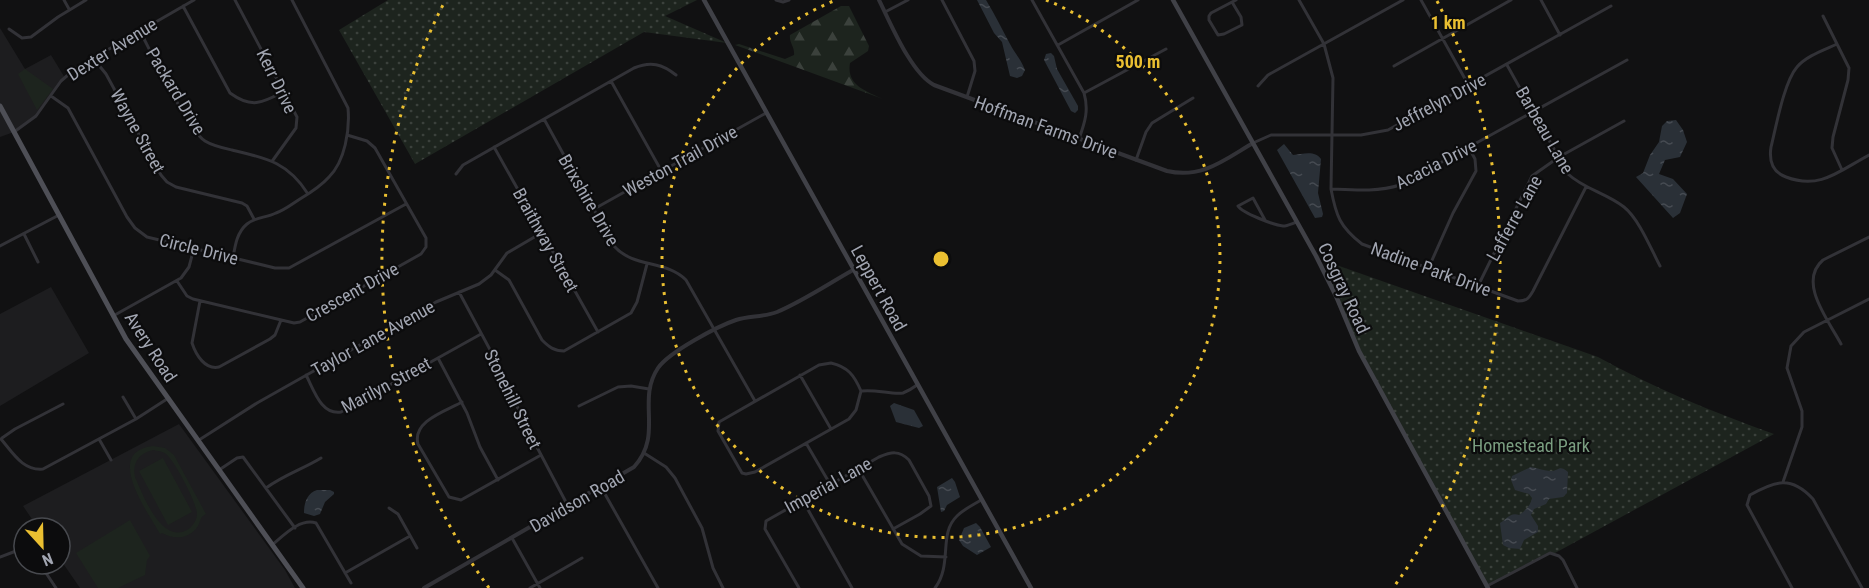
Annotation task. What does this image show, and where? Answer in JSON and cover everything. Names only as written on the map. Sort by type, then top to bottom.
[{"type":"main road","name":"Leppert Road","points":[[704,0],[1031,588]]},
{"type":"main road","name":"Cosgray Road","points":[[1173,0],[1298,222],[1329,280],[1359,351],[1488,587]]},
{"type":"main road","name":"Avery Road","points":[[0,106],[133,350],[303,588]]},
{"type":"street","points":[[64,0],[69,9]]},
{"type":"street","points":[[9,29],[22,38],[32,37],[69,9],[86,0]]},
{"type":"street","name":"Dexter Avenue","points":[[14,132],[36,116],[65,78],[76,68],[194,0]]},
{"type":"street","name":"Kerr Drive","points":[[235,0],[297,117],[296,128],[273,160]]},
{"type":"street","points":[[232,258],[243,228],[254,219],[278,213],[332,175],[347,135],[350,122],[348,108],[292,0]]},
{"type":"street","points":[[777,1],[789,0]]},
{"type":"street","name":"Hoffman Farms Drive","points":[[879,0],[916,69],[926,81],[967,97],[1167,171],[1191,174],[1208,168],[1253,143]]},
{"type":"street","points":[[885,12],[908,0]]},
{"type":"street","points":[[942,0],[974,61],[975,71],[967,97]]},
{"type":"street","points":[[1032,0],[1084,93],[1088,106],[1079,139]]},
{"type":"street","points":[[1058,45],[1138,0]]},
{"type":"street","name":"Nadine Park Drive","points":[[1299,0],[1324,44],[1333,78],[1331,189],[1339,221],[1347,232],[1362,243],[1518,301],[1528,299],[1586,187]]},
{"type":"street","points":[[1258,86],[1268,75],[1403,0]]},
{"type":"street","points":[[1421,0],[1469,86]]},
{"type":"street","points":[[1394,66],[1510,0]]},
{"type":"street","points":[[1541,0],[1560,35]]},
{"type":"street","points":[[1234,1],[1242,24],[1218,35],[1209,16],[1234,1]]},
{"type":"street","points":[[183,6],[230,93],[239,100],[252,104],[265,102],[285,91]]},
{"type":"street","name":"Jeffrelyn Drive","points":[[1253,143],[1270,135],[1361,135],[1388,130],[1611,6]]},
{"type":"street","points":[[1823,16],[1849,68],[1833,137],[1833,148],[1842,170]]},
{"type":"street","name":"Packard Drive","points":[[140,31],[194,131],[205,141],[219,147],[273,160],[289,170],[308,194]]},
{"type":"street","points":[[1837,44],[1806,60],[1797,67],[1790,78],[1769,157],[1779,175],[1799,182],[1811,183],[1821,181],[1869,155]]},
{"type":"street","points":[[1084,93],[1166,49]]},
{"type":"street","name":"Wayne Street","points":[[93,58],[106,74],[167,182],[176,187],[242,203],[247,206],[254,219]]},
{"type":"street","name":"Acacia Drive","points":[[1331,189],[1370,190],[1393,187],[1406,182],[1627,60]]},
{"type":"street","points":[[456,174],[463,165],[634,68],[646,64],[663,65],[676,75]]},
{"type":"street","name":"Barbeau Lane","points":[[1507,65],[1568,174],[1586,187],[1623,206],[1633,217],[1660,266]]},
{"type":"street","points":[[611,81],[662,171]]},
{"type":"street","name":"Circle Drive","points":[[51,96],[68,108],[127,217],[135,228],[147,237],[275,268],[289,268],[406,204]]},
{"type":"street","points":[[1136,160],[1146,132],[1152,123],[1193,98]]},
{"type":"street","name":"Weston Trail Drive","points":[[594,209],[766,113]]},
{"type":"street","name":"Brixshire Drive","points":[[544,119],[614,246],[620,253],[632,260],[670,269],[683,276],[755,401]]},
{"type":"street","name":"Lafferre Lane","points":[[1478,286],[1533,176],[1559,157],[1624,121]]},
{"type":"street","points":[[347,135],[367,141],[375,148],[406,204]]},
{"type":"street","name":"Braithway Street","points":[[494,147],[598,333]]},
{"type":"street","points":[[1428,267],[1476,171],[1475,159],[1469,148]]},
{"type":"street","points":[[1265,220],[1253,198],[1238,206],[1241,210],[1265,220],[1286,226],[1298,222]]},
{"type":"street","name":"Crescent Drive","points":[[177,281],[187,296],[200,301],[294,323],[300,322],[421,254],[426,248],[426,238],[406,204]]},
{"type":"street","points":[[0,246],[59,215]]},
{"type":"street","name":"Taylor Lane Avenue","points":[[198,441],[256,403],[436,302],[485,280],[507,253],[543,232]]},
{"type":"street","points":[[24,234],[38,262]]},
{"type":"street","points":[[1841,344],[1813,292],[1812,275],[1818,264],[1869,237]]},
{"type":"street","points":[[113,316],[177,281],[186,273],[194,248]]},
{"type":"street","points":[[495,270],[509,280],[542,340],[548,347],[557,351],[571,348],[631,313],[637,302],[647,264]]},
{"type":"street","points":[[723,588],[713,568],[702,528],[675,478],[666,467],[644,453],[650,432],[649,389],[658,369],[668,358],[715,330],[735,321],[778,312],[853,270]]},
{"type":"street","name":"Stonehill Street","points":[[459,292],[568,506]]},
{"type":"street","points":[[1783,482],[1802,427],[1802,411],[1787,368],[1791,346],[1798,337],[1869,299]]},
{"type":"street","points":[[200,301],[192,343],[204,364],[214,369],[270,339],[279,328],[281,320]]},
{"type":"street","name":"Marilyn Street","points":[[306,375],[323,406],[334,413],[341,412],[481,334]]},
{"type":"street","points":[[438,358],[462,402],[480,447],[498,480]]},
{"type":"street","points":[[831,363],[842,366],[850,372],[861,391],[856,410],[849,419],[754,472],[746,474],[740,469],[717,426],[722,419],[755,401],[819,365],[831,363]]},
{"type":"street","points":[[800,375],[831,429]]},
{"type":"street","points":[[861,391],[874,389],[904,393],[917,385]]},
{"type":"street","points":[[579,406],[618,387],[631,386],[649,389]]},
{"type":"street","points":[[123,397],[136,419]]},
{"type":"street","points":[[63,404],[15,429],[1,439],[23,464],[39,470],[47,467],[136,419],[167,399]]},
{"type":"street","points":[[462,402],[421,426],[417,433],[418,444],[446,494],[453,499],[461,500],[541,455]]},
{"type":"street","points":[[99,439],[111,460]]},
{"type":"street","points":[[807,443],[830,484]]},
{"type":"street","name":"Imperial Lane","points":[[799,588],[765,529],[767,519],[858,468],[894,452],[905,455],[909,460],[929,496],[931,506],[892,529]]},
{"type":"street","name":"Davidson Road","points":[[425,588],[630,470],[644,453]]},
{"type":"street","points":[[219,470],[237,458],[243,457],[295,528]]},
{"type":"street","points":[[266,488],[279,478],[303,469],[321,458]]},
{"type":"street","points":[[858,468],[902,544],[921,555],[946,557]]},
{"type":"street","points":[[1792,588],[1747,505],[1750,495],[1767,485],[1783,482],[1803,490],[1813,499],[1862,588]]},
{"type":"street","points":[[601,487],[658,588]]},
{"type":"street","points":[[802,499],[852,588]]},
{"type":"street","points":[[935,588],[943,574],[946,534],[950,525],[956,517],[981,500]]},
{"type":"street","points":[[389,508],[398,514],[417,548]]},
{"type":"street","points":[[272,545],[302,523],[309,521],[319,526],[351,583]]},
{"type":"street","points":[[345,573],[410,536]]},
{"type":"street","points":[[512,538],[540,588]]},
{"type":"street","points":[[1488,587],[1550,553],[1563,560],[1577,588]]},
{"type":"street","points":[[530,588],[582,558]]},
{"type":"shaded area","points":[[0,28],[25,69],[51,55],[65,78],[36,116],[14,132],[0,137]]},
{"type":"shaded area","points":[[51,287],[89,353],[0,406],[0,314]]},
{"type":"shaded area","points":[[179,424],[285,570],[295,588],[80,588],[72,576],[72,516],[30,516],[23,506]]},
{"type":"green space","points":[[388,0],[697,0],[665,16],[727,43],[644,32],[415,164],[339,30]]},
{"type":"green space","points":[[841,6],[849,6],[869,46],[868,51],[850,63],[851,77],[859,86],[883,99],[735,45],[739,44],[785,59],[794,55],[790,35]]},
{"type":"green space","points":[[25,69],[53,89],[37,110],[18,74]]},
{"type":"green space","name":"Homestead Park","points":[[1325,261],[1598,357],[1684,399],[1774,434],[1555,553],[1550,553],[1487,586],[1359,351],[1327,275]]},
{"type":"green space","points":[[153,446],[165,448],[174,455],[206,514],[191,534],[172,537],[160,534],[133,484],[130,471],[131,459],[138,451]],"holes":[[[153,450],[164,453],[170,458],[194,502],[197,515],[194,524],[187,530],[178,532],[169,530],[161,524],[154,516],[135,477],[138,459]]]},
{"type":"green space","points":[[163,458],[192,512],[168,525],[139,471]]},
{"type":"green space","points":[[130,520],[150,556],[147,560],[145,575],[118,588],[98,588],[76,553]]},
{"type":"water","points":[[977,0],[986,0],[1025,70],[1022,76],[1017,78],[1010,76],[1002,42],[994,33]]},
{"type":"water","points":[[1051,53],[1057,69],[1078,106],[1075,113],[1071,111],[1044,60],[1046,54]]},
{"type":"water","points":[[1676,120],[1687,142],[1680,157],[1665,160],[1659,174],[1673,179],[1687,194],[1680,213],[1673,218],[1636,177],[1643,173],[1650,155],[1659,142],[1662,126],[1667,121]]},
{"type":"water","points":[[1284,144],[1293,155],[1316,154],[1321,159],[1318,193],[1322,217],[1315,218],[1277,150]]},
{"type":"water","points":[[894,403],[914,410],[923,426],[919,428],[896,422],[890,406]]},
{"type":"water","points":[[1531,467],[1548,471],[1561,468],[1568,472],[1567,493],[1563,497],[1549,499],[1546,504],[1534,509],[1531,515],[1538,526],[1538,532],[1524,540],[1520,549],[1509,548],[1503,545],[1500,523],[1511,515],[1519,515],[1529,505],[1532,498],[1529,494],[1515,490],[1511,480],[1512,476]]},
{"type":"water","points":[[952,478],[960,497],[941,512],[937,487]]},
{"type":"water","points":[[317,490],[330,490],[334,494],[325,502],[320,514],[314,516],[304,513],[307,499]]},
{"type":"water","points":[[976,523],[991,547],[977,555],[963,546],[959,540],[964,528]]}]
